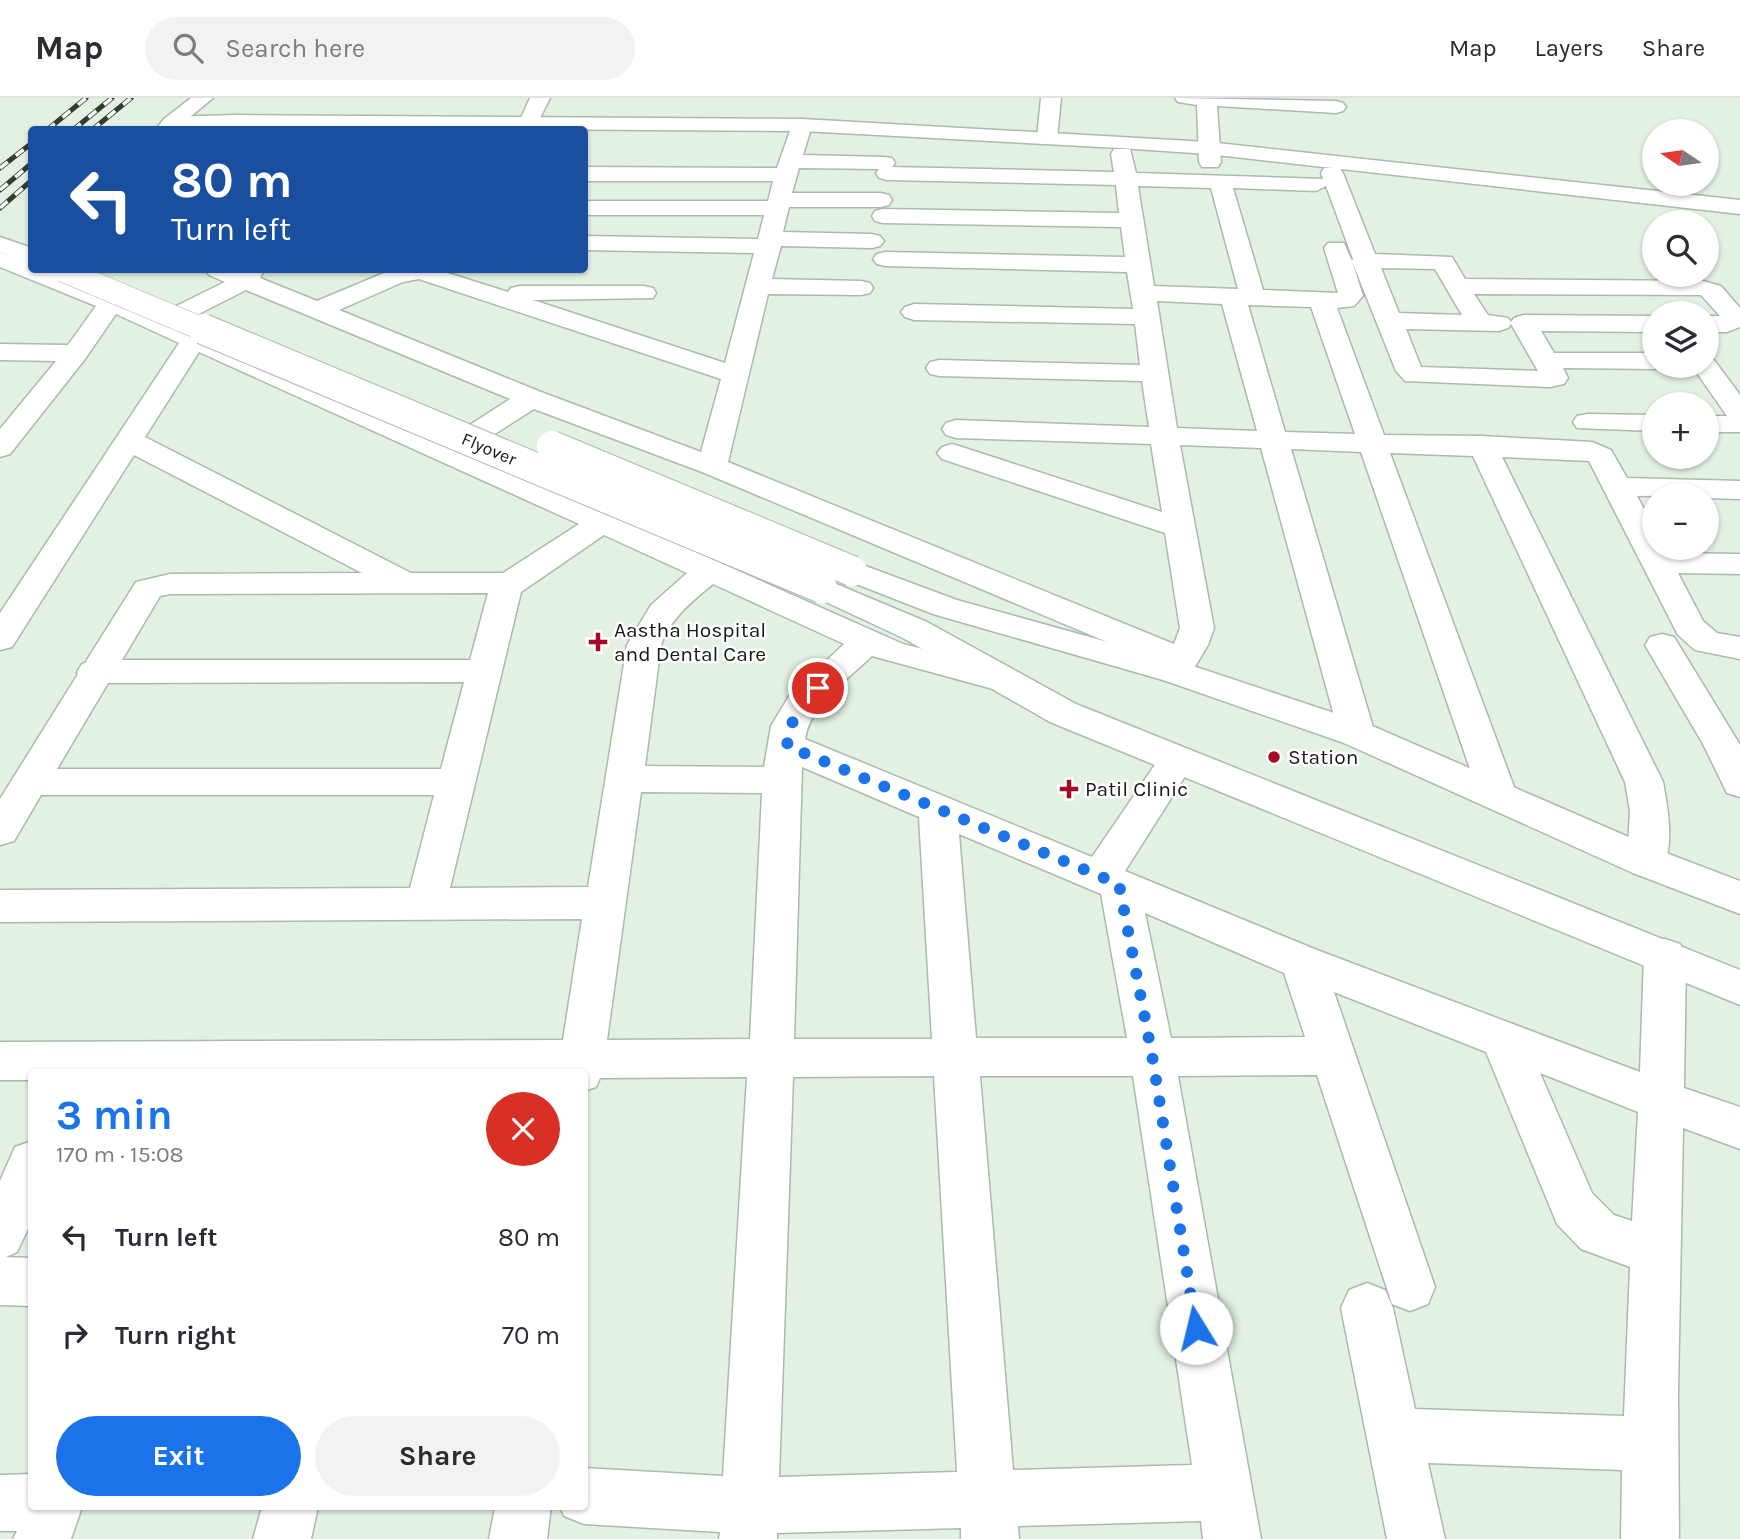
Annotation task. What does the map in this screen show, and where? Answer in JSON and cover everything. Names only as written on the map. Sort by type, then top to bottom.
[{"type":"street","points":[[169,126],[203,98]]},
{"type":"street","points":[[529,122],[540,98]]},
{"type":"street","points":[[1047,138],[1051,98]]},
{"type":"street","points":[[1185,98],[1336,107]]},
{"type":"street","points":[[1207,99],[1213,163],[1273,439],[1357,734]]},
{"type":"street","points":[[169,126],[260,120],[529,122],[585,126]]},
{"type":"street","points":[[588,126],[1123,167]]},
{"type":"street","points":[[588,135],[797,141],[1047,138],[1320,176],[1740,220]]},
{"type":"street","points":[[712,466],[797,141]]},
{"type":"street","points":[[588,173],[797,141],[885,168],[1123,167],[1213,163],[1740,207]]},
{"type":"street","points":[[1123,167],[1197,628],[1178,666]]},
{"type":"street","points":[[1320,176],[1364,261],[1391,321],[1409,371],[1420,377],[1554,378],[1523,323]]},
{"type":"street","points":[[914,312],[1145,305],[1243,297],[1345,301],[1352,296],[1320,176]]},
{"type":"street","points":[[588,208],[779,204],[1131,220]]},
{"type":"street","points":[[588,243],[769,242],[1137,265]]},
{"type":"street","points":[[0,244],[28,255]]},
{"type":"street","points":[[0,259],[28,270]]},
{"type":"street","points":[[1364,261],[1440,261],[1446,265],[1460,286],[1479,322]]},
{"type":"street","points":[[35,273],[159,324],[866,641],[905,656],[1004,680]]},
{"type":"street","name":"Flyover","points":[[69,273],[822,588],[915,630],[1063,713],[1740,988]]},
{"type":"street","points":[[134,273],[402,384]]},
{"type":"street","points":[[318,310],[406,273]]},
{"type":"street","points":[[421,273],[432,274],[735,375]]},
{"type":"street","points":[[159,324],[249,275],[318,310],[531,398],[712,466],[1178,666],[1357,734],[1647,862],[1740,898]]},
{"type":"street","points":[[487,293],[648,282],[625,339]]},
{"type":"street","points":[[758,286],[861,288]]},
{"type":"street","points":[[1460,286],[1708,289],[1718,301]]},
{"type":"street","points":[[1558,287],[1584,323]]},
{"type":"street","points":[[1321,300],[1498,795]]},
{"type":"street","points":[[1719,302],[1735,320],[1719,324]]},
{"type":"street","points":[[0,448],[76,353],[111,303]]},
{"type":"street","points":[[1391,321],[1642,324]]},
{"type":"street","points":[[0,639],[194,340]]},
{"type":"street","points":[[0,352],[76,353]]},
{"type":"street","points":[[1558,360],[1642,361]]},
{"type":"street","points":[[939,368],[1156,373]]},
{"type":"street","points":[[1719,373],[1735,400]]},
{"type":"street","points":[[446,453],[531,398]]},
{"type":"street","points":[[0,408],[32,408]]},
{"type":"street","name":"Flyover","points":[[470,412],[945,607],[1178,666]]},
{"type":"street","points":[[1587,422],[1642,423]]},
{"type":"street","points":[[1719,424],[1740,424]]},
{"type":"street","points":[[1180,528],[954,441],[1164,435],[1592,451],[1601,456],[1690,627],[1707,642],[1740,648]]},
{"type":"street","points":[[128,440],[406,583]]},
{"type":"street","points":[[1482,445],[1644,782],[1649,811],[1647,862]]},
{"type":"street","points":[[1618,487],[1740,490]]},
{"type":"street","points":[[426,904],[503,596],[509,583],[602,523]]},
{"type":"street","points":[[1657,563],[1740,564]]},
{"type":"street","points":[[581,1065],[648,629],[664,610],[710,571]]},
{"type":"street","points":[[0,831],[142,593],[153,586],[509,583]]},
{"type":"street","points":[[749,1522],[784,763],[789,726],[802,704],[866,641]]},
{"type":"street","points":[[1662,645],[1731,745],[1740,784]]},
{"type":"street","points":[[94,672],[486,671]]},
{"type":"street","points":[[588,1497],[749,1522],[1228,1516],[1152,1055],[1110,880],[1178,760]]},
{"type":"street","points":[[625,779],[784,763],[938,810],[1302,962],[1662,1101],[1740,1128]]},
{"type":"street","points":[[29,782],[458,782]]},
{"type":"street","points":[[938,810],[989,1520]]},
{"type":"street","points":[[0,906],[606,902]]},
{"type":"street","points":[[1650,1539],[1649,1444],[1665,956]]},
{"type":"street","points":[[1302,962],[1333,1056],[1388,1297],[1393,1435],[1416,1539]]},
{"type":"street","points":[[1503,1040],[1574,1208],[1598,1233],[1657,1253]]},
{"type":"street","points":[[0,1062],[72,1067],[581,1065],[771,1058],[1333,1056]]},
{"type":"street","points":[[0,1236],[28,1171]]},
{"type":"street","points":[[0,1281],[28,1282]]},
{"type":"street","points":[[1393,1435],[1649,1444]]},
{"type":"street","points":[[0,1503],[28,1502]]},
{"type":"street","points":[[42,1539],[53,1510]]},
{"type":"street","points":[[282,1539],[289,1510]]},
{"type":"street","points":[[518,1539],[523,1510]]},
{"type":"railway","points":[[52,126],[86,98]]},
{"type":"railway","points":[[78,126],[112,98]]},
{"type":"railway","points":[[97,126],[131,98]]},
{"type":"railway","points":[[0,168],[28,146]]},
{"type":"railway","points":[[0,190],[28,166]]},
{"type":"railway","points":[[0,208],[28,184]]},
{"type":"place","name":"Aastha Hospital and Dental Care","points":[[598,642]]},
{"type":"place","name":"Station","points":[[1274,757]]},
{"type":"place","name":"Patil Clinic","points":[[1069,789]]},
{"type":"route","points":[[818,688],[795,713],[789,726],[787,746],[1119,884],[1152,1055],[1196,1328]]}]
